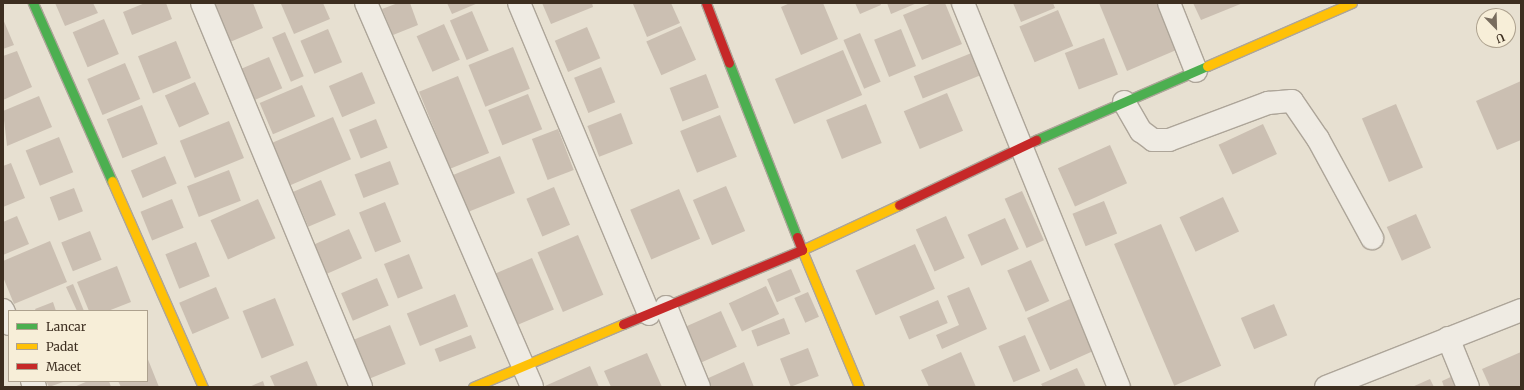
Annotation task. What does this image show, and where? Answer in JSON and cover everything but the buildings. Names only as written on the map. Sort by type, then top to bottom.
[{"type":"street","points":[[33,3],[203,387]]},
{"type":"street","points":[[202,3],[360,387]]},
{"type":"street","points":[[366,3],[532,387]]},
{"type":"street","points":[[519,3],[657,311],[698,387]]},
{"type":"street","points":[[706,3],[802,250],[859,387]]},
{"type":"street","points":[[963,3],[1119,387]]},
{"type":"street","points":[[1169,3],[1196,71]]},
{"type":"street","points":[[474,387],[802,250],[1021,147],[1343,5]]},
{"type":"street","points":[[1124,102],[1141,131],[1154,140],[1169,140],[1268,103],[1292,101],[1318,139],[1372,238]]},
{"type":"street","points":[[3,310],[8,322]]},
{"type":"street","points":[[1326,387],[1521,310]]},
{"type":"street","points":[[1448,338],[1468,387]]},
{"type":"traffic: fast","points":[[33,3],[112,181]]},
{"type":"traffic: fast","points":[[729,63],[797,237]]},
{"type":"traffic: fast","points":[[1036,140],[1207,66]]},
{"type":"traffic: slow","points":[[1207,66],[1352,3]]},
{"type":"traffic: slow","points":[[112,181],[203,387]]},
{"type":"traffic: slow","points":[[859,387],[802,250],[899,205]]},
{"type":"traffic: slow","points":[[473,387],[623,324]]},
{"type":"traffic: jam","points":[[706,3],[729,63]]},
{"type":"traffic: jam","points":[[899,205],[1036,140]]},
{"type":"traffic: jam","points":[[623,324],[802,250],[797,237]]}]
